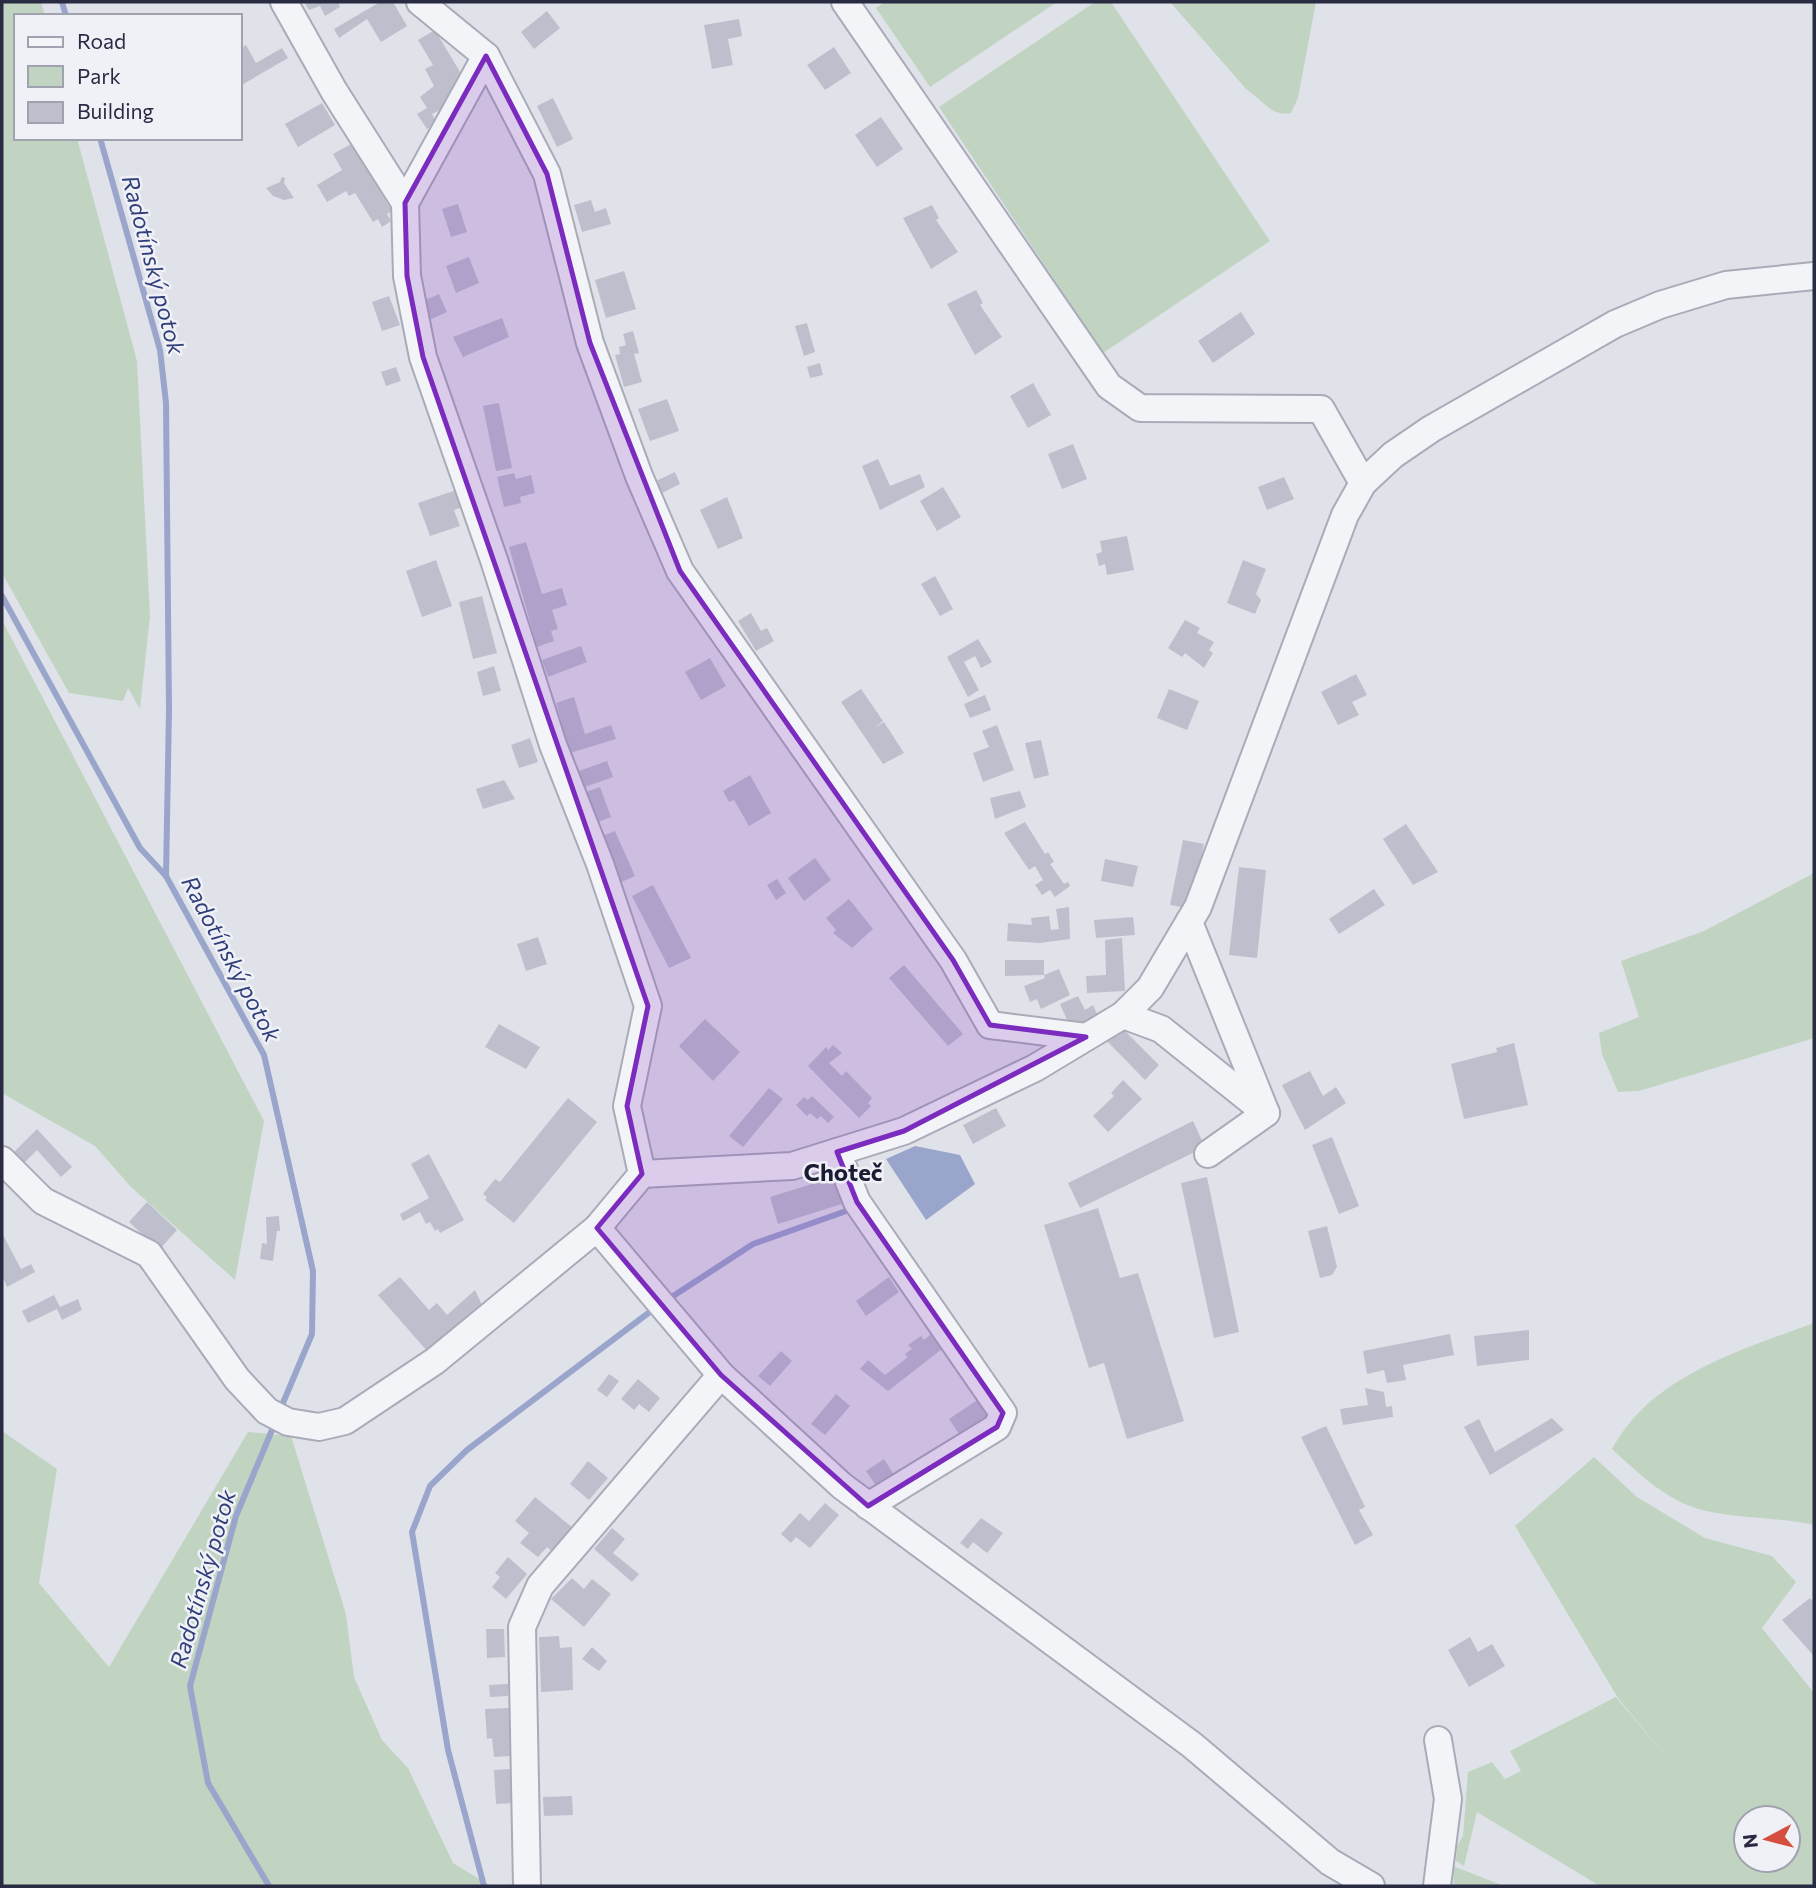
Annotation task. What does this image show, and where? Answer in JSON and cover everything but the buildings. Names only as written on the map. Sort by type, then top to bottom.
[{"type":"street","points":[[284,2],[334,91],[405,204]]},
{"type":"street","points":[[420,2],[486,56],[547,174],[590,343],[639,476],[680,571],[953,960],[990,1025],[1086,1037]]},
{"type":"street","points":[[845,2],[1110,386],[1140,408],[1321,409],[1363,484]]},
{"type":"street","points":[[486,56],[405,204],[407,276],[423,357],[494,559],[554,745],[600,864],[648,1006],[627,1107],[642,1174]]},
{"type":"street","points":[[2,1160],[43,1201],[149,1254],[237,1380],[278,1417],[319,1427],[345,1421],[435,1361],[597,1228],[642,1174],[792,1166],[904,1132],[1035,1068],[1123,1015],[1150,988],[1198,907],[1345,515],[1363,484],[1393,455],[1431,429],[1615,324],[1660,305],[1726,285],[1814,276]]},
{"type":"street","points":[[1189,922],[1266,1113]]},
{"type":"street","points":[[1123,1015],[1161,1029],[1266,1113]]},
{"type":"street","points":[[1208,1154],[1266,1113]]},
{"type":"street","points":[[837,1152],[857,1202],[1003,1413],[996,1427],[868,1506]]},
{"type":"street","points":[[597,1228],[721,1375],[842,1486],[1192,1745],[1331,1862],[1371,1886]]},
{"type":"street","points":[[527,1886],[522,1627],[529,1607],[540,1587],[721,1375]]},
{"type":"street","points":[[1437,1886],[1448,1799],[1438,1740]]},
{"type":"highlighted area","points":[[486,56],[547,174],[590,343],[680,571],[953,960],[990,1025],[1086,1037],[904,1131],[837,1152],[857,1202],[1003,1413],[997,1427],[868,1506],[721,1375],[597,1228],[642,1174],[627,1106],[648,1006],[423,357],[407,276],[405,203]]},
{"type":"green space","points":[[2,2],[41,2],[44,14],[14,14],[14,140],[78,140],[137,361],[150,616],[140,709],[128,688],[123,701],[69,693],[2,573]]},
{"type":"green space","points":[[885,2],[1057,2],[930,87],[876,8]]},
{"type":"green space","points":[[1095,2],[1111,2],[1270,241],[1103,353],[939,107]]},
{"type":"green space","points":[[1170,2],[1316,2],[1298,98],[1291,113],[1278,113],[1247,90]]},
{"type":"green space","points":[[2,620],[264,1121],[235,1280],[131,1187],[95,1146],[2,1093]]},
{"type":"green space","points":[[1814,873],[1814,1038],[1639,1091],[1618,1092],[1602,1054],[1599,1033],[1639,1017],[1621,961],[1704,931]]},
{"type":"green space","points":[[1814,1323],[1814,1525],[1720,1514],[1692,1507],[1655,1486],[1612,1449],[1629,1424],[1650,1402],[1674,1384],[1728,1355]]},
{"type":"green space","points":[[2,1431],[57,1469],[39,1583],[109,1667],[248,1432],[291,1436],[346,1614],[354,1677],[382,1740],[408,1768],[453,1863],[491,1886],[2,1886]]},
{"type":"green space","points":[[1594,1457],[1637,1497],[1705,1538],[1772,1556],[1796,1582],[1762,1628],[1814,1693],[1814,1886],[1600,1886],[1477,1812],[1464,1866],[1456,1861],[1457,1846],[1463,1836],[1468,1772],[1492,1762],[1505,1779],[1521,1771],[1510,1751],[1616,1697],[1675,1767],[1618,1698],[1515,1526]]},
{"type":"green space","points":[[1453,1866],[1504,1886],[1454,1886]]},
{"type":"water","points":[[915,1146],[960,1155],[975,1184],[926,1220],[886,1159]]},
{"type":"waterway","name":"Radotínský potok","points":[[62,2],[65,14]]},
{"type":"waterway","name":"Radotínský potok","points":[[101,140],[160,350],[166,403],[169,710],[166,876],[264,1055],[313,1271],[312,1334],[280,1410]]},
{"type":"waterway","points":[[2,596],[140,848],[166,876]]},
{"type":"waterway","points":[[667,1300],[753,1244],[849,1210]]},
{"type":"waterway","points":[[484,1886],[448,1750],[412,1532],[430,1486],[467,1450],[655,1308]]},
{"type":"waterway","name":"Radotínský potok","points":[[269,1886],[208,1783],[190,1686],[236,1516],[275,1423]]},
{"type":"district","name":"Choteč","points":[[843,1173]]}]
